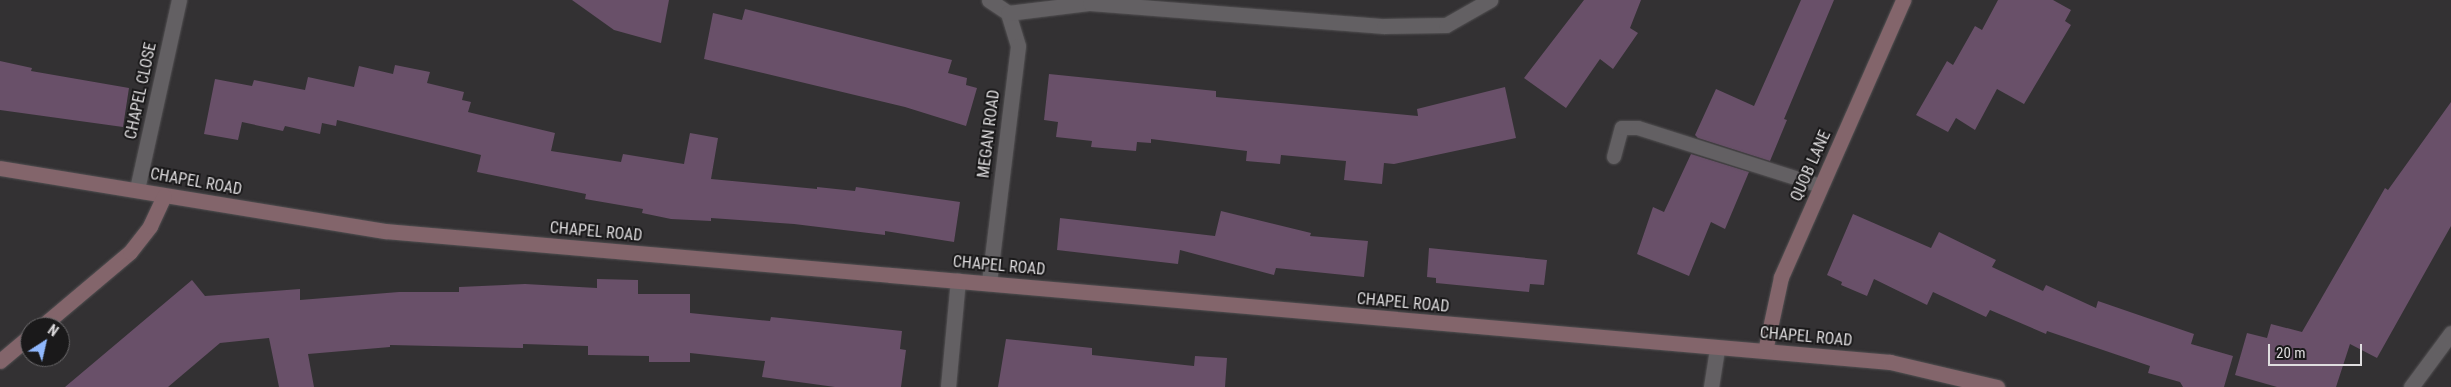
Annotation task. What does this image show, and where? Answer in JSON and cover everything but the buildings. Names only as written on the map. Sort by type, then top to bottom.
[{"type":"street","name":"CHAPEL CLOSE","points":[[137,189],[179,0]]},
{"type":"street","points":[[989,0],[1008,12],[1090,3],[1384,26],[1446,25],[1490,0]]},
{"type":"street","name":"QUOB LANE","points":[[1765,351],[1781,277],[1903,0]]},
{"type":"street","name":"MEGAN ROAD","points":[[989,283],[1018,46],[1008,12]]},
{"type":"street","name":"CHAPEL ROAD","points":[[0,168],[137,189],[164,196],[384,232],[958,280],[1717,349],[1765,351],[1890,362],[1996,387]]},
{"type":"street","points":[[53,317],[130,252],[150,226],[164,196]]},
{"type":"street","points":[[948,387],[958,280]]},
{"type":"street","points":[[2411,387],[2451,333]]},
{"type":"street","points":[[0,362],[20,345]]},
{"type":"street","points":[[1711,387],[1717,349]]},
{"type":"lane","points":[[1614,157],[1622,128],[1638,128],[1821,186]]}]
